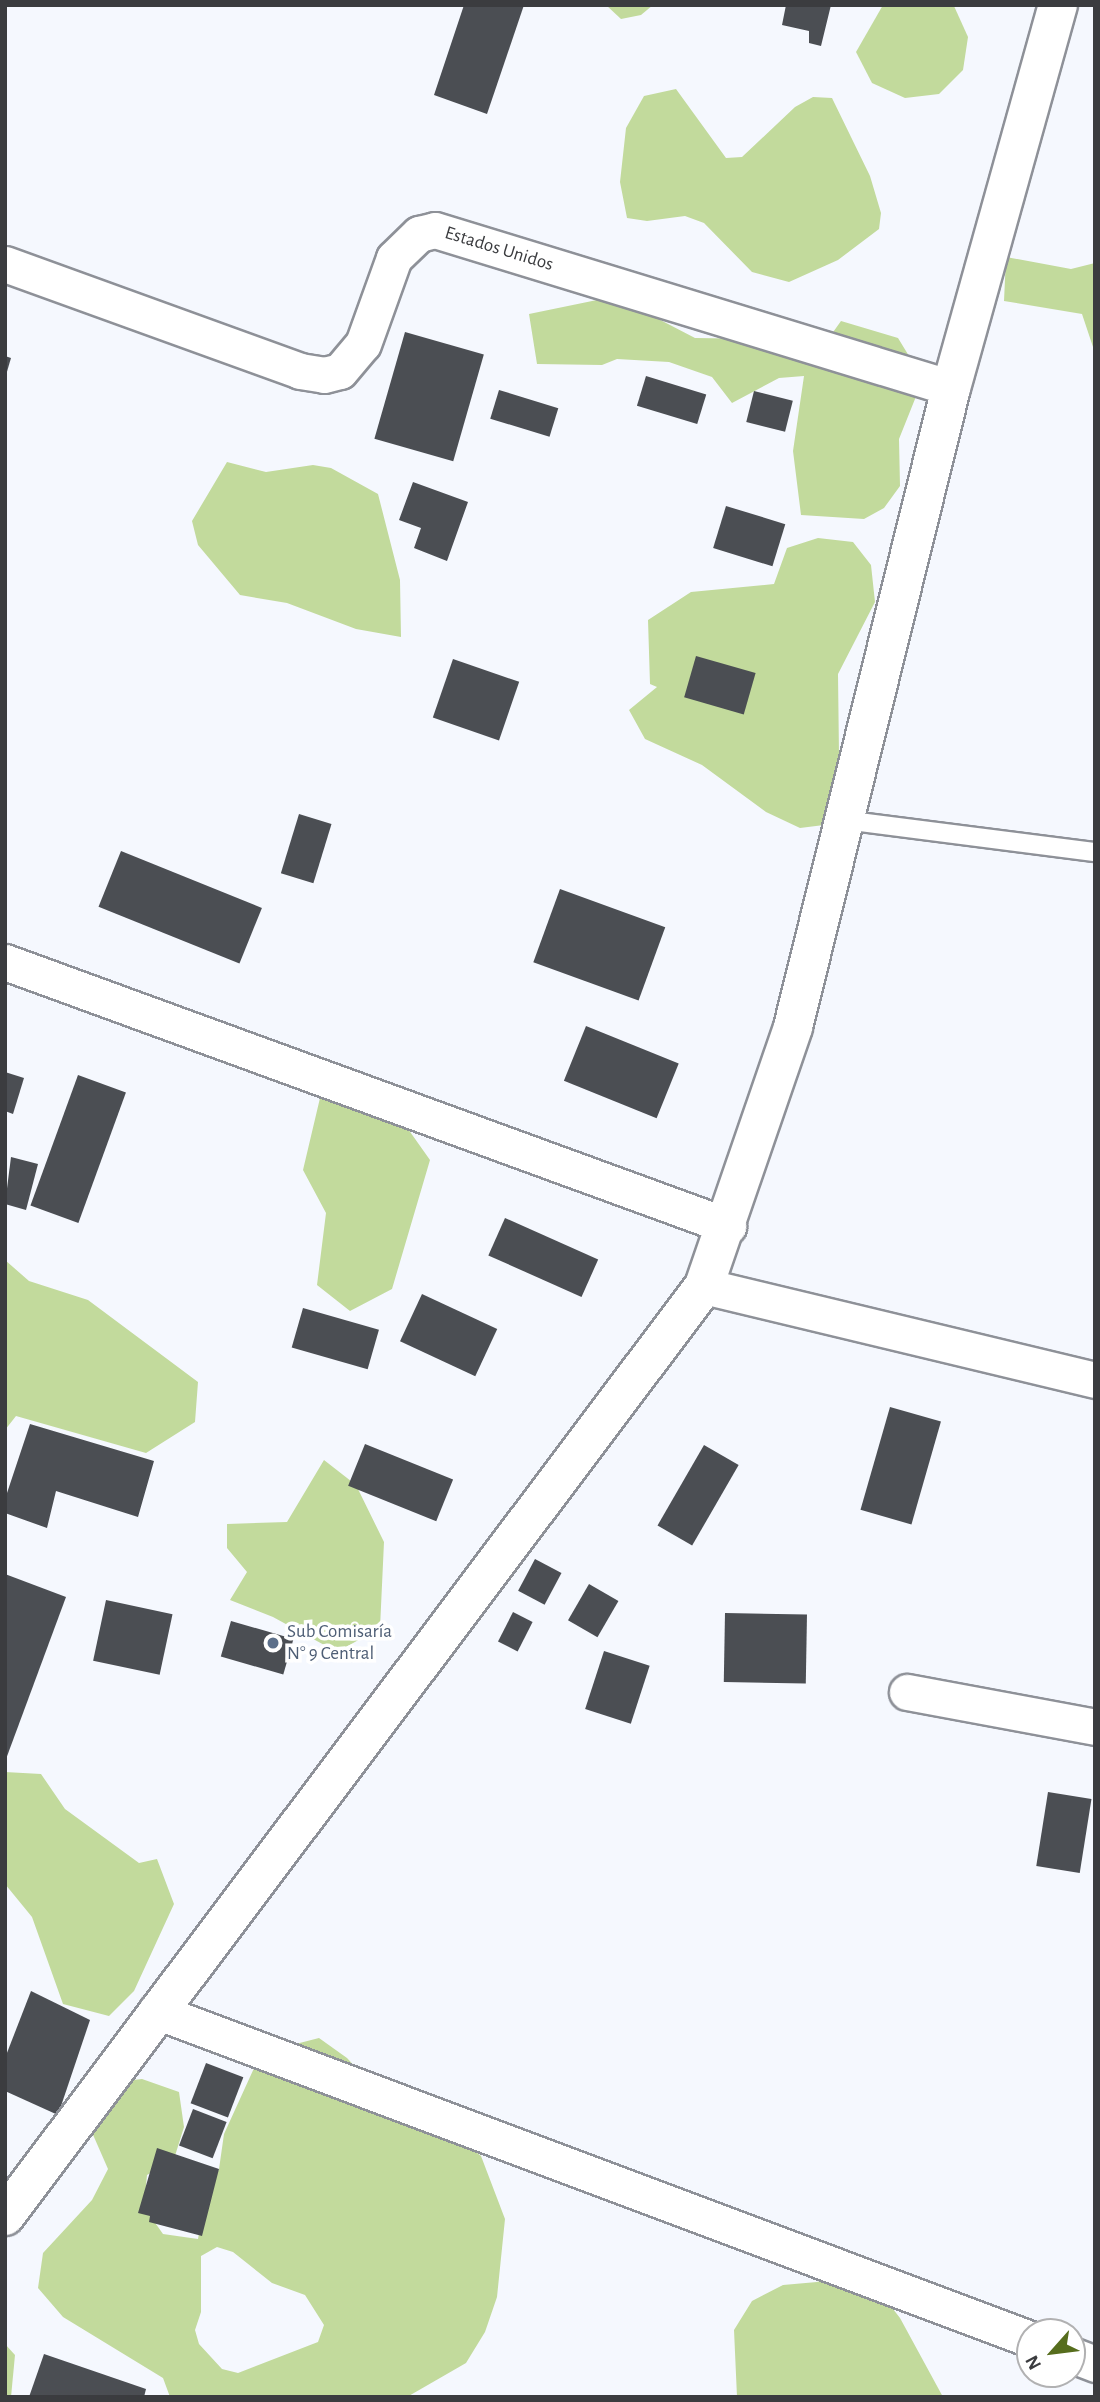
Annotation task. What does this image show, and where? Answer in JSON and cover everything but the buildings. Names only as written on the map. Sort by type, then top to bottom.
[{"type":"street","points":[[5,2217],[156,2011],[704,1286],[728,1226],[793,1027],[951,388],[1058,5]]},
{"type":"street","name":"Estados Unidos","points":[[5,264],[300,371],[324,375],[340,370],[363,344],[394,258],[419,234],[435,230],[951,388]]},
{"type":"street","points":[[5,962],[728,1226]]},
{"type":"street","points":[[704,1286],[1095,1380]]},
{"type":"street","points":[[907,1692],[1095,1727]]},
{"type":"street","points":[[156,2011],[1016,2334]]},
{"type":"lane","points":[[844,820],[1095,852]]},
{"type":"green space","points":[[606,5],[653,5],[641,15],[621,19]]},
{"type":"green space","points":[[883,5],[954,6],[968,37],[963,70],[939,94],[905,98],[872,83],[856,52]]},
{"type":"green space","points":[[676,89],[726,158],[742,157],[795,107],[813,97],[832,98],[870,176],[881,213],[879,229],[838,260],[789,282],[752,272],[704,223],[685,216],[647,221],[627,218],[620,182],[626,128],[644,96]]},
{"type":"green space","points":[[1006,257],[1071,269],[1095,263],[1095,353],[1082,314],[1004,301]]},
{"type":"green space","points":[[597,300],[643,311],[695,338],[767,339],[816,356],[841,321],[898,338],[923,379],[899,439],[900,486],[884,508],[864,519],[801,515],[793,451],[804,376],[779,378],[732,403],[712,377],[669,362],[617,359],[602,365],[537,364],[529,314]]},
{"type":"green space","points":[[227,462],[266,472],[313,465],[331,468],[378,494],[400,580],[401,637],[356,629],[287,603],[240,595],[198,545],[192,521]]},
{"type":"green space","points":[[818,538],[853,542],[871,565],[875,602],[838,674],[839,755],[832,824],[800,828],[766,812],[702,765],[645,739],[629,710],[657,687],[650,684],[648,620],[691,592],[774,584],[787,548]]},
{"type":"green space","points":[[320,1098],[347,1108],[396,1112],[430,1160],[392,1289],[350,1311],[317,1285],[326,1213],[303,1170]]},
{"type":"green space","points":[[5,1260],[29,1281],[88,1300],[198,1382],[195,1422],[146,1453],[16,1416],[5,1430]]},
{"type":"green space","points":[[324,1460],[356,1485],[384,1542],[380,1628],[337,1652],[273,1617],[230,1600],[247,1572],[227,1548],[227,1524],[287,1522]]},
{"type":"green space","points":[[5,1772],[41,1774],[65,1809],[139,1863],[157,1859],[174,1904],[134,1991],[109,2016],[63,2004],[32,1917],[5,1884]]},
{"type":"green space","points":[[319,2038],[347,2058],[395,2110],[456,2136],[481,2156],[505,2219],[497,2297],[485,2332],[466,2363],[407,2397],[170,2397],[163,2378],[63,2317],[38,2288],[43,2253],[92,2200],[108,2169],[80,2105],[108,2083],[142,2079],[179,2092],[184,2127],[174,2159],[147,2175],[144,2207],[163,2234],[198,2239],[204,2204],[219,2169],[224,2134],[255,2066],[284,2047]],"holes":[[[217,2247],[233,2252],[272,2283],[305,2295],[324,2325],[318,2342],[238,2373],[222,2369],[199,2344],[195,2330],[201,2312],[201,2256]]]},
{"type":"green space","points":[[849,2271],[879,2291],[900,2318],[943,2397],[737,2397],[734,2330],[752,2301],[783,2285],[817,2282]]},
{"type":"green space","points":[[5,2344],[15,2355],[11,2397],[5,2397]]},
{"type":"place","name":"Sub Comisaría N° 9 Central","points":[[273,1643]]}]
